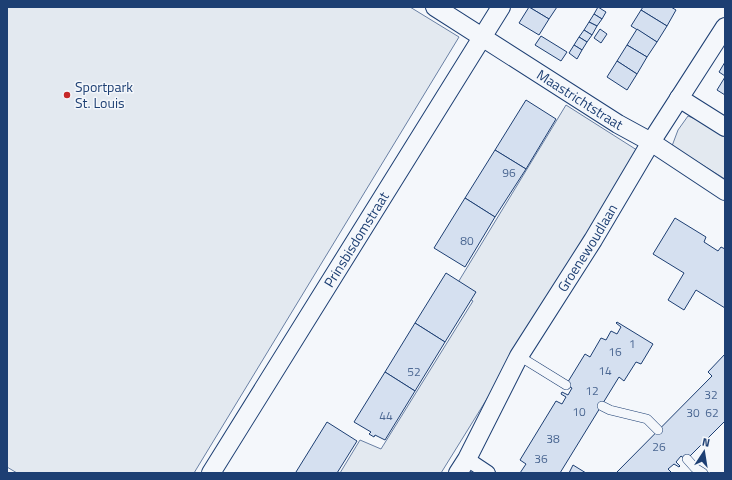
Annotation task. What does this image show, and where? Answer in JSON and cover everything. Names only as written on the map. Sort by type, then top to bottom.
[{"type":"street","name":"Maastrichtstraat","points":[[436,7],[618,124],[651,142],[725,191]]},
{"type":"street","name":"Prinsbisdomstraat","points":[[211,473],[501,7]]},
{"type":"street","name":"Groenewoudlaan","points":[[463,466],[519,356],[592,240],[651,142],[725,27]]},
{"type":"street","points":[[679,98],[725,126]]},
{"type":"street","points":[[463,466],[488,473]]},
{"type":"lane","points":[[519,356],[566,385]]},
{"type":"lane","points":[[602,406],[610,410],[647,419],[658,430]]},
{"type":"lane","points":[[687,459],[695,468],[704,473]]},
{"type":"shaded area","points":[[7,7],[410,7],[459,37],[194,473],[17,473],[7,467]]},
{"type":"shaded area","points":[[566,105],[640,152],[441,473],[340,473],[360,440],[381,449],[473,301],[454,289]]},
{"type":"shaded area","points":[[688,116],[698,120],[725,136],[725,179],[672,146],[678,130]]},
{"type":"building","points":[[529,7],[557,7],[549,19]]},
{"type":"building","points":[[529,7],[549,19],[539,35],[519,23]]},
{"type":"building","points":[[598,7],[606,12],[602,19],[594,14]]},
{"type":"building","points":[[643,7],[671,7],[676,10],[667,26],[641,10]]},
{"type":"building","points":[[641,10],[667,26],[657,42],[631,26]]},
{"type":"building","points":[[594,14],[602,19],[597,26],[589,22]]},
{"type":"building","points":[[589,22],[597,26],[592,35],[584,30]]},
{"type":"building","points":[[600,29],[607,34],[601,43],[594,38]]},
{"type":"building","points":[[637,29],[657,42],[647,57],[627,45]]},
{"type":"building","points":[[584,30],[592,35],[587,42],[579,37]]},
{"type":"building","points":[[541,36],[567,52],[561,61],[535,45]]},
{"type":"building","points":[[579,37],[587,42],[582,50],[574,45]]},
{"type":"building","points":[[574,45],[582,50],[577,59],[569,53]]},
{"type":"building","points":[[627,45],[647,57],[637,74],[617,61]]},
{"type":"building","points":[[617,61],[637,74],[627,90],[607,77]]},
{"type":"building","points":[[725,62],[725,76],[719,72]]},
{"type":"building","points":[[725,77],[725,95],[717,90]]},
{"type":"building","points":[[526,100],[556,119],[526,169],[495,150]]},
{"type":"building","points":[[495,150],[526,169],[495,217],[465,198]]},
{"type":"building","points":[[465,198],[495,217],[465,267],[434,248]]},
{"type":"building","points":[[675,218],[706,237],[704,242],[718,251],[721,247],[725,249],[725,308],[696,290],[684,310],[668,300],[684,273],[653,254]]},
{"type":"building","points":[[446,273],[476,292],[445,342],[415,323]]},
{"type":"building","points":[[617,322],[653,344],[641,364],[636,362],[624,381],[619,377],[560,473],[520,473],[526,464],[520,460],[556,401],[562,404],[566,397],[561,394],[562,392],[568,395],[572,388],[566,385],[585,354],[590,357],[601,338],[606,340],[611,331],[617,334],[621,327],[616,323]]},
{"type":"building","points":[[415,323],[445,342],[415,391],[385,372]]},
{"type":"building","points":[[725,354],[725,421],[686,460],[681,456],[676,462],[680,466],[679,467],[674,464],[668,469],[672,473],[616,473],[712,376],[708,372]]},
{"type":"building","points":[[385,372],[415,391],[385,440],[375,435],[374,437],[369,434],[371,432],[354,422]]},
{"type":"building","points":[[327,422],[357,441],[337,473],[297,473],[296,472]]},
{"type":"building","points":[[573,465],[586,473],[569,473]]},
{"type":"place","name":"Sportpark St. Louis","points":[[67,95]]}]
